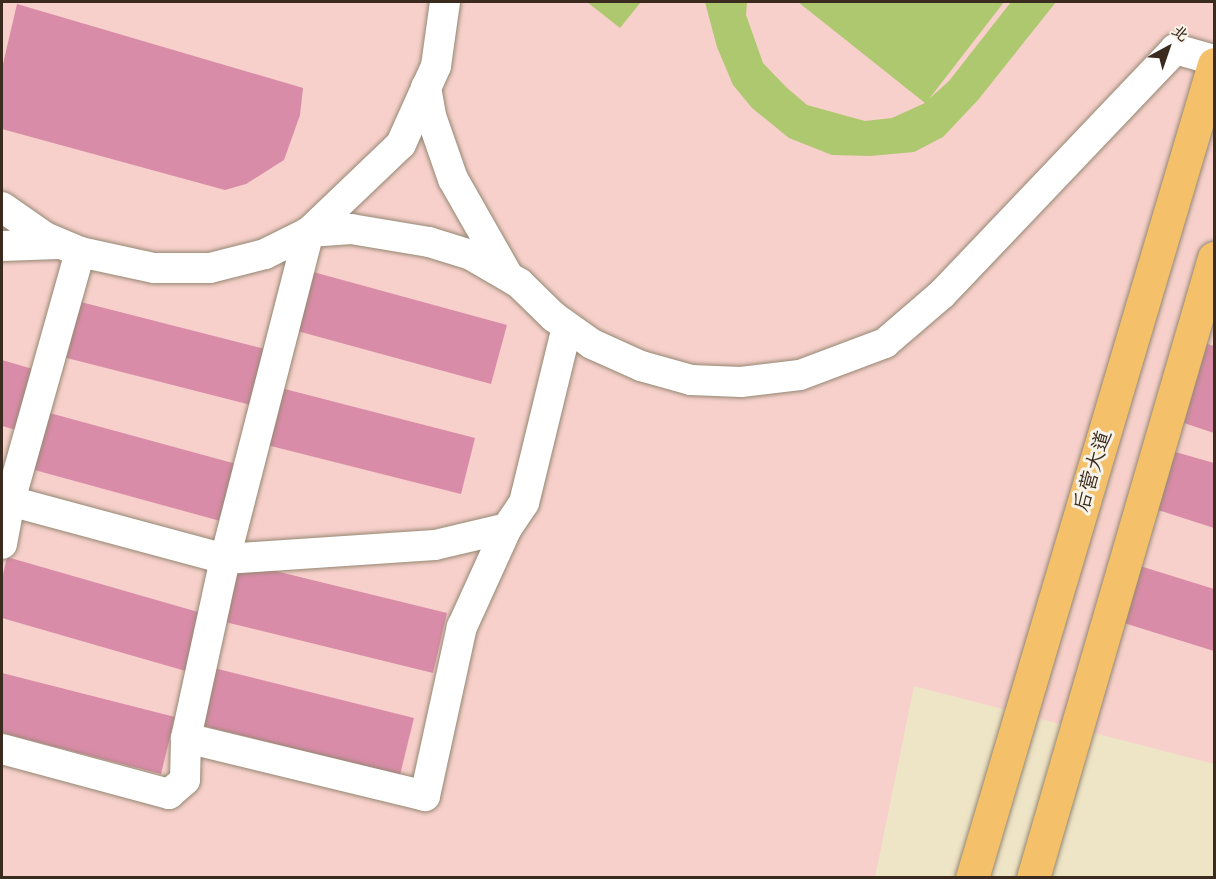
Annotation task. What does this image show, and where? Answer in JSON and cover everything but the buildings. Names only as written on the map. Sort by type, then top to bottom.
[{"type":"main road","name":"后营大道","points":[[972,878],[1215,62]]},
{"type":"main road","points":[[1033,878],[1208,305],[1215,258]]},
{"type":"street","points":[[2,246],[71,248],[154,268],[210,268],[265,254],[309,232],[401,144],[436,66],[444,2]]},
{"type":"street","points":[[309,232],[351,229],[429,242],[471,255],[508,277],[567,327],[592,344],[641,366],[691,380],[741,382],[800,375],[845,361],[885,343],[942,294],[1175,49],[1215,62]]},
{"type":"street","points":[[426,87],[431,116],[453,179],[508,277]]},
{"type":"street","points":[[2,207],[15,218],[71,248]]},
{"type":"street","points":[[2,749],[170,794],[185,780],[186,738],[225,559],[309,232]]},
{"type":"street","points":[[2,544],[10,501],[71,248]]},
{"type":"street","points":[[186,738],[425,796],[462,627],[507,528],[524,502],[567,327]]},
{"type":"street","points":[[10,501],[225,559],[435,545],[507,528]]},
{"type":"shaded area","points":[[2,2],[1214,2],[1214,764],[914,686],[875,877],[2,878]]},
{"type":"green space","points":[[587,2],[641,2],[620,28]]},
{"type":"green space","points":[[705,2],[747,2],[746,15],[763,63],[786,87],[807,105],[865,121],[892,118],[925,103],[798,2],[1004,2],[929,99],[949,81],[1011,2],[1056,2],[978,100],[943,137],[914,152],[870,156],[832,155],[789,138],[752,108],[733,85],[717,47]]}]
